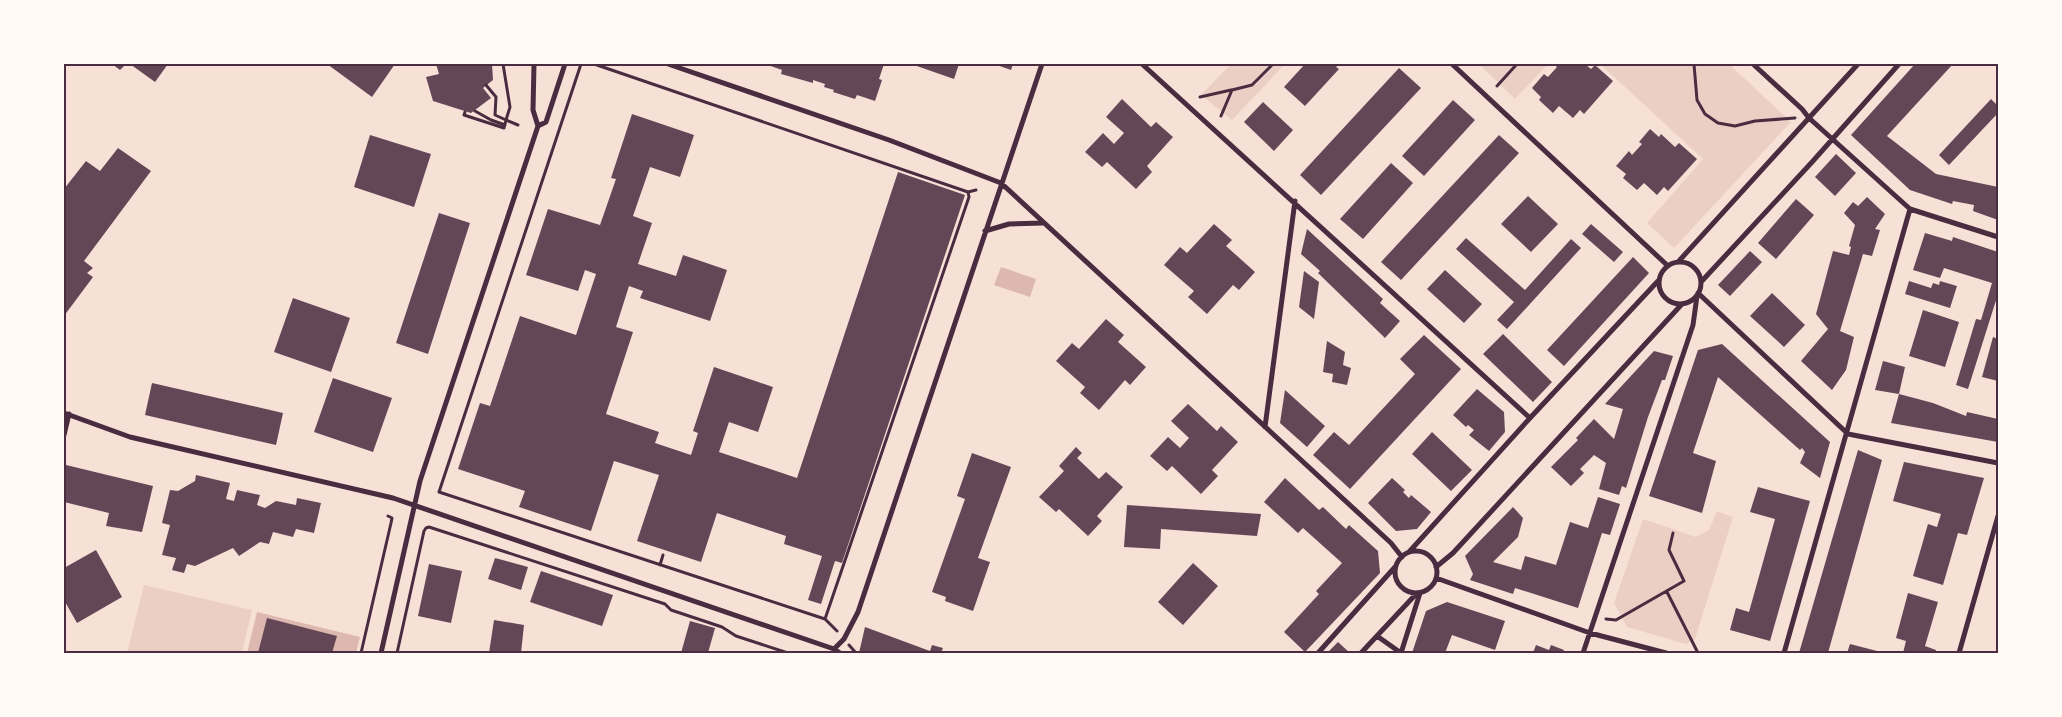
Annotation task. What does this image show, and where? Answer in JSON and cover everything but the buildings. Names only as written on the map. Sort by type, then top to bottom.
[{"type":"street","points":[[380,653],[423,472],[538,126],[533,110],[534,64]]},
{"type":"street","points":[[538,126],[546,122],[565,64]]},
{"type":"street","points":[[668,64],[889,140],[1001,183],[1391,544],[1402,557]]},
{"type":"street","points":[[834,649],[844,639],[858,612],[1042,64]]},
{"type":"street","points":[[1142,64],[1530,418]]},
{"type":"street","points":[[1452,64],[1668,266]]},
{"type":"street","points":[[1753,64],[1802,109],[1809,118],[1910,209],[1998,237]]},
{"type":"street","points":[[1318,653],[1402,557],[1409,552],[1530,418],[1658,281],[1668,266],[1678,262],[1858,64]]},
{"type":"street","points":[[1583,653],[1693,325],[1697,295],[1701,282],[1899,64]]},
{"type":"street","points":[[1265,427],[1294,202]]},
{"type":"street","points":[[1784,653],[1848,434],[1910,209]]},
{"type":"street","points":[[985,231],[1009,224],[1043,223]]},
{"type":"street","points":[[1678,262],[1692,266],[1699,275],[1701,282]]},
{"type":"street","points":[[1658,281],[1662,296],[1668,301],[1682,304],[1689,302],[1697,295]]},
{"type":"street","points":[[1697,295],[1848,434],[1998,463]]},
{"type":"street","points":[[1436,567],[1453,553],[1682,304]]},
{"type":"street","points":[[64,435],[67,413],[130,438],[393,498],[834,649],[840,653]]},
{"type":"street","points":[[1959,653],[1998,516]]},
{"type":"street","points":[[1361,653],[1419,593],[1430,587],[1436,578],[1436,567],[1430,557],[1421,552],[1409,552]]},
{"type":"street","points":[[1395,567],[1395,577],[1399,586],[1407,591],[1419,593]]},
{"type":"street","points":[[1436,578],[1590,632],[1666,653]]},
{"type":"street","points":[[1377,636],[1401,653],[1419,593]]},
{"type":"path","points":[[465,112],[464,115],[504,128],[510,107],[503,64]]},
{"type":"path","points":[[581,64],[529,230],[439,492],[825,619],[966,207],[969,197],[968,192]]},
{"type":"path","points":[[594,64],[968,192],[976,190]]},
{"type":"path","points":[[1200,97],[1252,85],[1273,64]]},
{"type":"path","points":[[1497,86],[1517,64]]},
{"type":"path","points":[[1694,64],[1697,100],[1706,114],[1718,123],[1734,126],[1755,121],[1795,118]]},
{"type":"path","points":[[486,85],[496,97],[495,115],[518,125]]},
{"type":"path","points":[[1221,116],[1232,90]]},
{"type":"path","points":[[474,110],[491,120],[505,125]]},
{"type":"path","points":[[361,653],[392,518],[388,516]]},
{"type":"path","points":[[397,653],[424,531],[429,527],[665,604],[671,610],[722,627],[736,636],[788,653]]},
{"type":"path","points":[[1606,619],[1616,620],[1684,581],[1669,550],[1673,533]]},
{"type":"path","points":[[660,565],[663,555]]},
{"type":"path","points":[[1667,592],[1697,651]]},
{"type":"path","points":[[1614,630],[1616,620]]},
{"type":"shaded area","points":[[1231,64],[1285,64],[1232,120],[1201,95]]},
{"type":"shaded area","points":[[1479,64],[1548,64],[1515,99]]},
{"type":"shaded area","points":[[1600,64],[1729,64],[1791,122],[1674,248],[1647,223],[1703,159]]},
{"type":"shaded area","points":[[1001,267],[1036,279],[1030,297],[994,285]]},
{"type":"shaded area","points":[[1717,511],[1733,517],[1695,639],[1686,644],[1627,627],[1614,603],[1643,519],[1696,537],[1709,530]]},
{"type":"shaded area","points":[[144,585],[252,610],[242,653],[127,653]]},
{"type":"shaded area","points":[[257,612],[360,637],[356,653],[247,653]]}]
